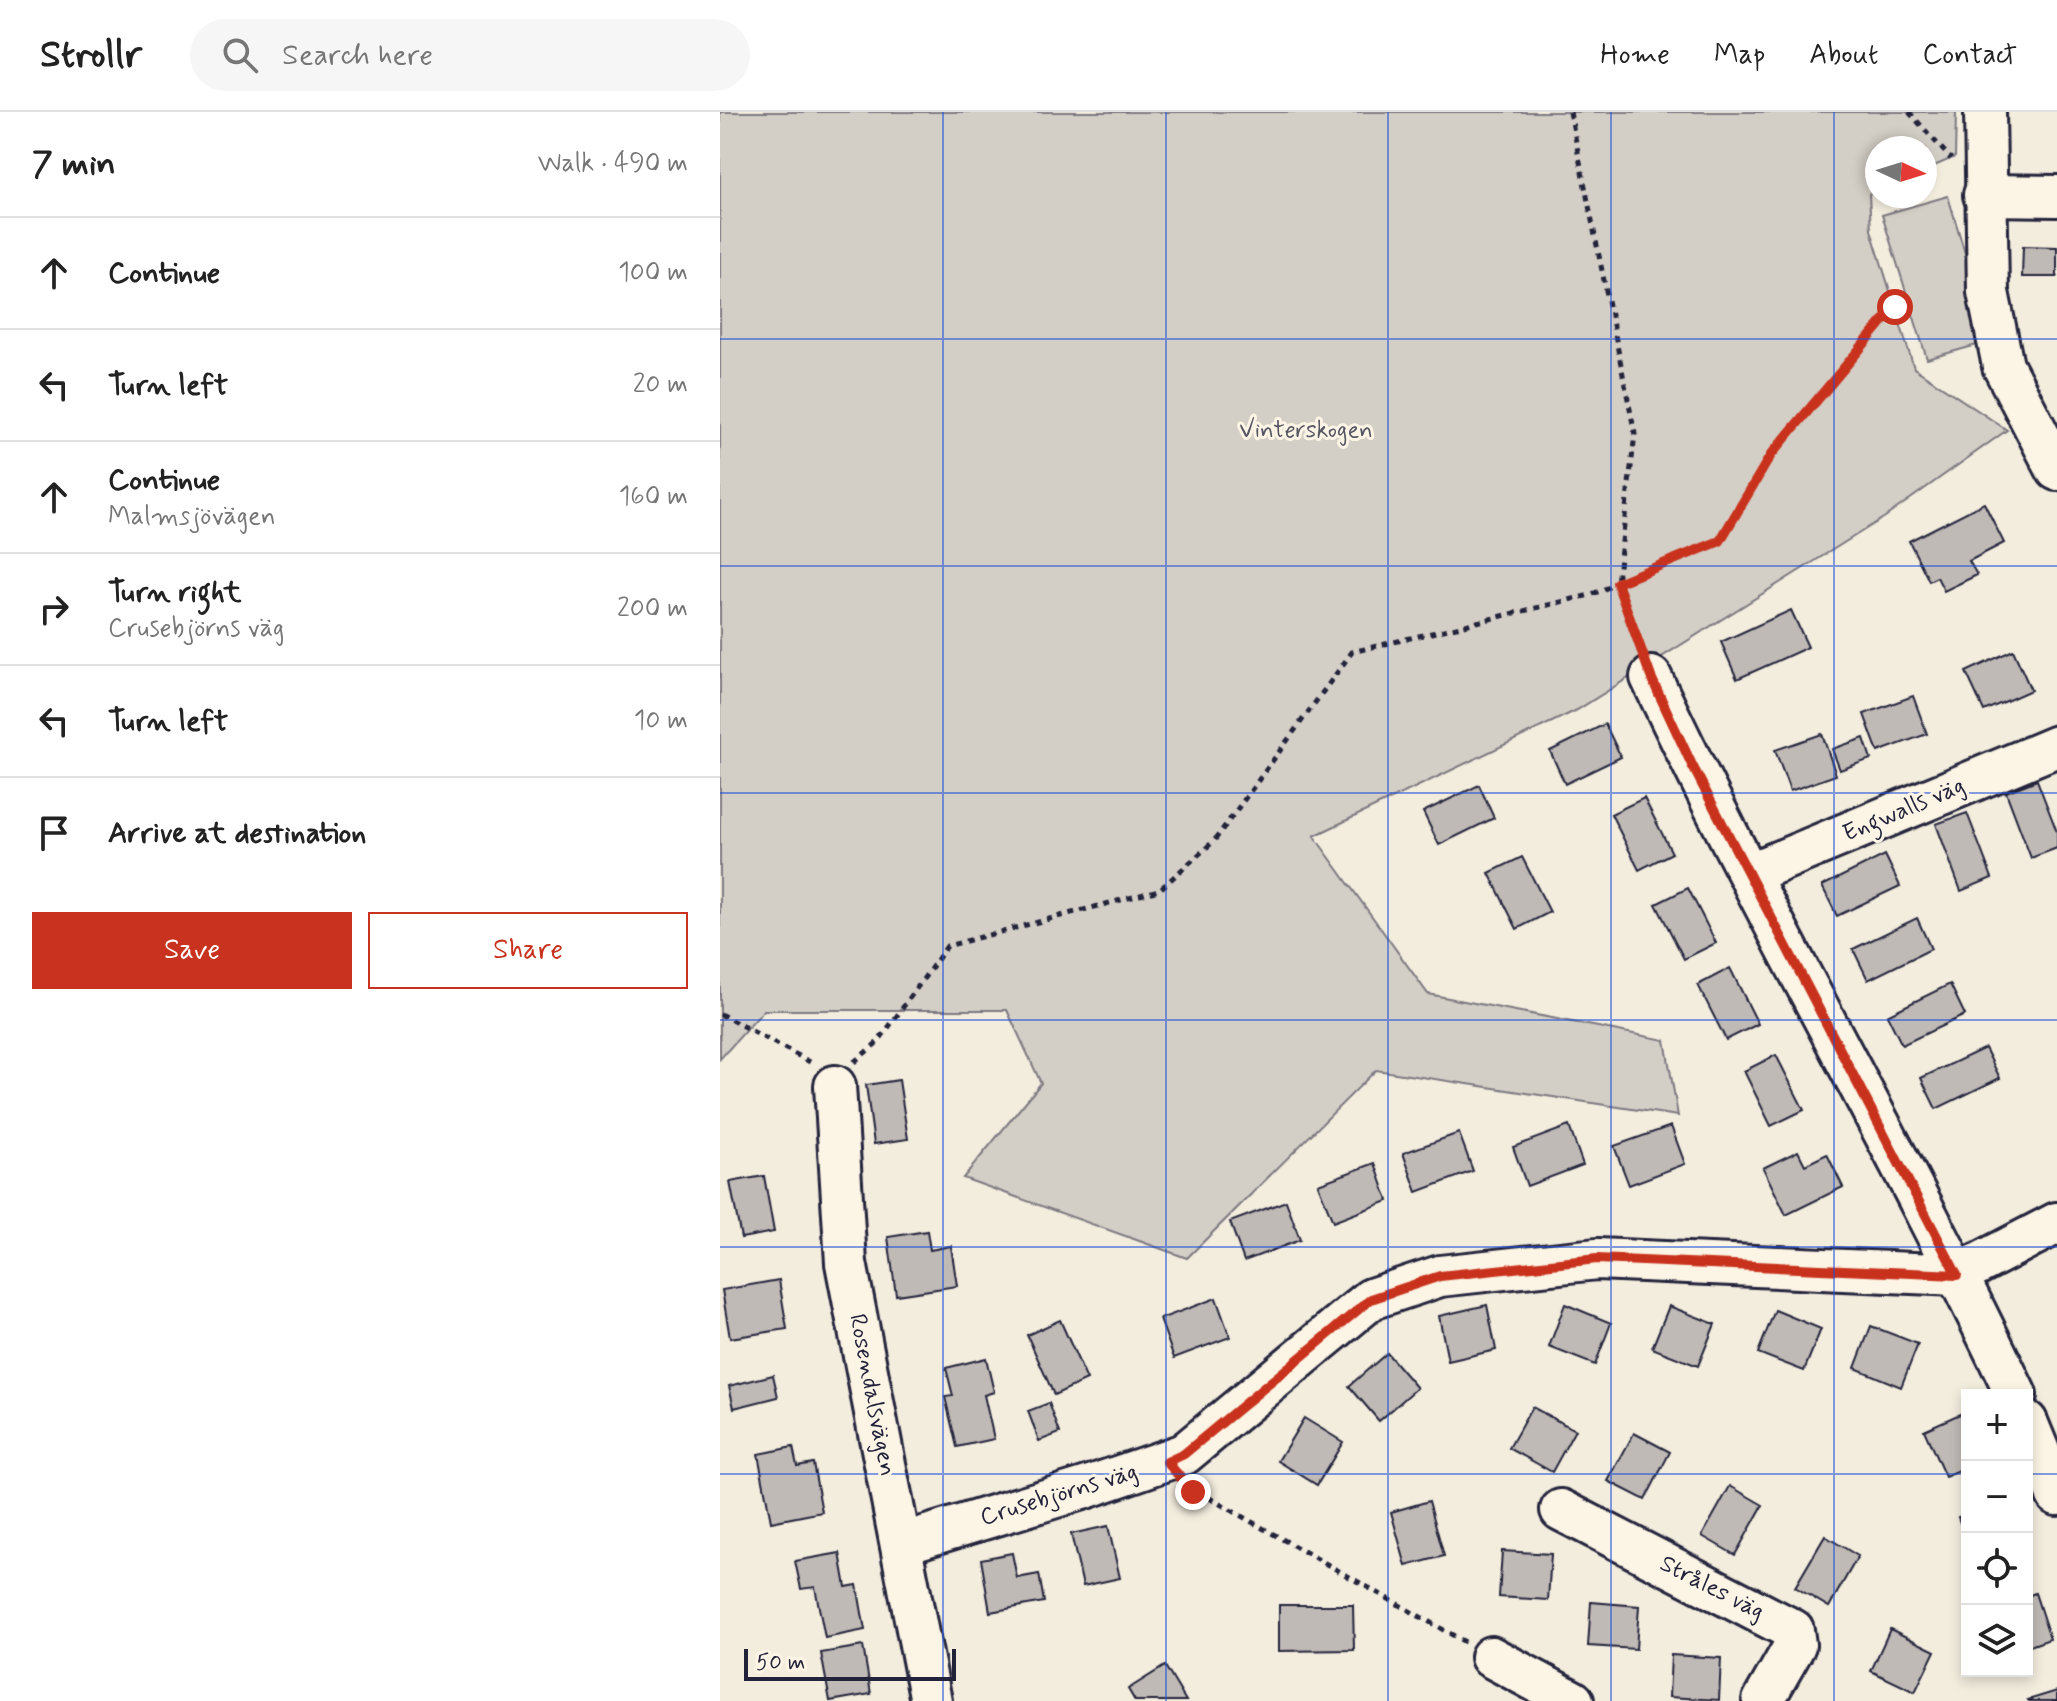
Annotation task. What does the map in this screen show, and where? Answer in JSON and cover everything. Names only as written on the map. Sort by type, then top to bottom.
[{"type":"street","points":[[1985,112],[1988,292],[2003,366],[2057,470]]},
{"type":"street","points":[[1984,195],[2057,196]]},
{"type":"street","points":[[1651,677],[1692,765],[1751,873],[2013,1389]]},
{"type":"street","name":"Engwalls väg","points":[[1751,873],[2057,746]]},
{"type":"street","name":"Rosendalsvägen","points":[[836,1081],[846,1263],[931,1701]]},
{"type":"street","points":[[1957,1275],[2057,1223]]},
{"type":"street","name":"Crusebjörns väg","points":[[901,1544],[1167,1462],[1184,1454],[1371,1299],[1440,1276],[1597,1259],[1957,1275]]},
{"type":"street","points":[[2033,1437],[2057,1495]]},
{"type":"street","name":"Stråles väg","points":[[1561,1510],[1793,1630],[1795,1645],[1763,1701]]},
{"type":"street","points":[[1491,1657],[1573,1701]]},
{"type":"path","points":[[1570,112],[1635,434],[1617,583],[1651,677]]},
{"type":"path","points":[[1909,112],[1984,195]]},
{"type":"path","points":[[720,1014],[836,1081],[878,1042],[947,946],[1159,890],[1214,841],[1352,652],[1590,595],[1720,541],[1771,455],[1895,307]]},
{"type":"path","points":[[1167,1462],[1193,1492],[1491,1657]]},
{"type":"green space","name":"Vinterskogen","points":[[720,112],[1956,112],[1955,157],[1937,165],[1937,136],[1865,136],[1865,208],[1870,208],[1871,230],[1914,368],[2007,430],[1885,517],[1577,710],[1314,836],[1428,994],[1665,1040],[1678,1116],[1376,1070],[1187,1258],[963,1178],[1041,1083],[1007,1010],[764,1010],[720,1059]]},
{"type":"green space","points":[[1948,196],[1991,341],[1927,359],[1882,215],[1906,208],[1937,208],[1937,199]]},
{"type":"building","points":[[2023,246],[2057,247],[2057,277],[2022,277]]},
{"type":"building","points":[[1984,503],[2004,543],[1969,561],[1977,575],[1944,591],[1937,577],[1929,581],[1909,541]]},
{"type":"building","points":[[1791,610],[1808,647],[1737,679],[1721,642]]},
{"type":"building","points":[[2013,650],[2031,690],[1984,711],[1966,672]]},
{"type":"building","points":[[1913,696],[1927,734],[1878,752],[1864,714]]},
{"type":"building","points":[[1605,724],[1621,757],[1565,784],[1550,751]]},
{"type":"building","points":[[1822,734],[1836,775],[1790,791],[1775,750]]},
{"type":"building","points":[[1864,738],[1871,759],[1840,770],[1832,749]]},
{"type":"building","points":[[2037,780],[2057,832],[2057,848],[2031,858],[2006,792]]},
{"type":"building","points":[[1479,785],[1494,818],[1439,845],[1423,812]]},
{"type":"building","points":[[1644,798],[1672,853],[1639,870],[1611,814]]},
{"type":"building","points":[[1967,813],[1992,878],[1961,891],[1936,824]]},
{"type":"building","points":[[1885,855],[1900,886],[1837,916],[1822,886]]},
{"type":"building","points":[[1522,857],[1550,912],[1517,929],[1489,873]]},
{"type":"building","points":[[1688,888],[1716,943],[1684,959],[1656,904]]},
{"type":"building","points":[[1917,918],[1931,949],[1868,980],[1853,949]]},
{"type":"building","points":[[1730,968],[1758,1024],[1726,1040],[1698,985]]},
{"type":"building","points":[[1950,984],[1965,1015],[1902,1045],[1887,1015]]},
{"type":"building","points":[[1985,1048],[2000,1078],[1936,1109],[1921,1078]]},
{"type":"building","points":[[1776,1055],[1804,1110],[1771,1126],[1744,1071]]},
{"type":"building","points":[[899,1080],[908,1139],[874,1144],[866,1085]]},
{"type":"building","points":[[1569,1126],[1583,1165],[1527,1186],[1513,1147]]},
{"type":"building","points":[[1671,1126],[1685,1164],[1629,1185],[1614,1146]]},
{"type":"building","points":[[1459,1133],[1473,1171],[1417,1192],[1403,1153]]},
{"type":"building","points":[[1798,1151],[1805,1165],[1827,1154],[1843,1187],[1786,1215],[1763,1168]]},
{"type":"building","points":[[1375,1163],[1388,1201],[1333,1222],[1318,1184]]},
{"type":"building","points":[[764,1176],[774,1232],[741,1238],[730,1182]]},
{"type":"building","points":[[1286,1201],[1300,1240],[1244,1261],[1230,1222]]},
{"type":"building","points":[[927,1231],[930,1250],[951,1246],[957,1286],[896,1295],[888,1237]]},
{"type":"building","points":[[779,1280],[787,1329],[730,1338],[722,1290]]},
{"type":"building","points":[[1216,1298],[1230,1337],[1174,1358],[1160,1319]]},
{"type":"building","points":[[1565,1304],[1611,1323],[1595,1365],[1549,1347]]},
{"type":"building","points":[[1487,1305],[1496,1350],[1448,1361],[1439,1316]]},
{"type":"building","points":[[1669,1306],[1715,1324],[1698,1366],[1652,1348]]},
{"type":"building","points":[[1775,1310],[1821,1329],[1804,1371],[1758,1353]]},
{"type":"building","points":[[1060,1320],[1087,1380],[1054,1395],[1027,1335]]},
{"type":"building","points":[[1871,1326],[1918,1344],[1901,1387],[1855,1368]]},
{"type":"building","points":[[1387,1353],[1417,1388],[1379,1421],[1349,1386]]},
{"type":"building","points":[[986,1358],[994,1392],[984,1395],[994,1439],[957,1447],[945,1397],[953,1396],[946,1368]]},
{"type":"building","points":[[773,1375],[778,1397],[734,1408],[729,1386]]},
{"type":"building","points":[[1049,1403],[1060,1433],[1039,1441],[1028,1411]]},
{"type":"building","points":[[1532,1407],[1575,1430],[1552,1472],[1509,1448]]},
{"type":"building","points":[[1961,1413],[1961,1470],[1945,1477],[1924,1430]]},
{"type":"building","points":[[1304,1418],[1343,1442],[1317,1485],[1278,1461]]},
{"type":"building","points":[[1634,1433],[1670,1452],[1645,1500],[1608,1481]]},
{"type":"building","points":[[793,1447],[797,1466],[813,1463],[822,1512],[771,1522],[758,1454]]},
{"type":"building","points":[[1730,1486],[1763,1505],[1735,1555],[1702,1536]]},
{"type":"building","points":[[1429,1501],[1444,1556],[1406,1566],[1391,1512]]},
{"type":"building","points":[[1108,1526],[1120,1578],[1083,1586],[1071,1534]]},
{"type":"building","points":[[1825,1536],[1858,1556],[1829,1607],[1795,1587]]},
{"type":"building","points":[[1502,1551],[1551,1554],[1548,1600],[1499,1597]]},
{"type":"building","points":[[840,1553],[846,1587],[857,1585],[865,1630],[825,1638],[815,1587],[801,1589],[795,1561]]},
{"type":"building","points":[[1012,1553],[1017,1578],[1039,1574],[1044,1602],[990,1612],[981,1559]]},
{"type":"building","points":[[2033,1594],[2050,1639],[2033,1645],[2033,1605]]},
{"type":"building","points":[[1591,1602],[1639,1606],[1636,1649],[1588,1646]]},
{"type":"building","points":[[1279,1605],[1353,1605],[1354,1650],[1279,1651]]},
{"type":"building","points":[[1890,1629],[1935,1651],[1915,1692],[1871,1671]]},
{"type":"building","points":[[863,1646],[871,1694],[830,1701],[821,1653]]},
{"type":"building","points":[[1671,1655],[1721,1658],[1719,1700],[1669,1697]]},
{"type":"building","points":[[1165,1666],[1186,1701],[1135,1701],[1128,1689]]},
{"type":"building","points":[[2057,1691],[2057,1701],[2028,1700]]},
{"type":"route","points":[[1193,1492],[1167,1462],[1184,1454],[1371,1299],[1402,1286],[1440,1276],[1597,1259],[1957,1275],[1751,873],[1692,765],[1651,677],[1617,583],[1720,541],[1771,455],[1895,307]]}]
